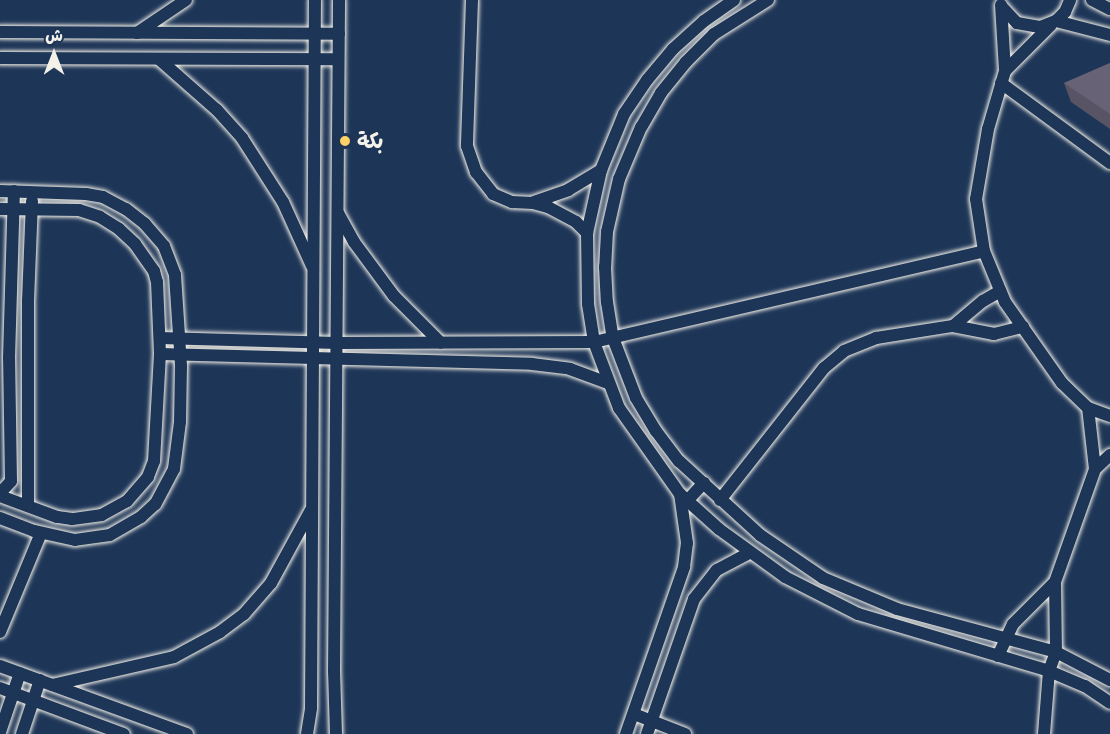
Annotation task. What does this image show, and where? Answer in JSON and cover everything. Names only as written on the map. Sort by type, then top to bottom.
[{"type":"street","points":[[137,33],[186,0]]},
{"type":"street","points":[[308,734],[311,708],[313,506],[315,0]]},
{"type":"street","points":[[336,734],[334,660],[339,0]]},
{"type":"street","points":[[472,0],[467,146],[476,172],[493,194],[512,202],[533,203],[562,213],[587,233]]},
{"type":"street","points":[[734,0],[704,21],[674,49],[647,80],[624,114],[601,170],[587,233],[588,304],[594,342],[608,383],[631,427],[683,498],[749,552],[814,594],[858,614],[1049,671],[1085,686],[1110,704]]},
{"type":"street","points":[[768,0],[714,34],[686,62],[662,93],[629,152],[614,197],[607,232],[606,290],[613,338],[625,375],[656,431],[679,461],[760,535],[823,578],[897,609],[1056,652],[1110,680]]},
{"type":"street","points":[[1003,77],[1065,12],[1070,0]]},
{"type":"street","points":[[1092,0],[1110,9]]},
{"type":"street","points":[[999,1],[1007,15],[1022,25],[1040,27],[1054,22],[1110,35]]},
{"type":"street","points":[[999,1],[1003,77],[988,129],[976,199],[984,251],[1000,291],[1062,383],[1088,408],[1110,416]]},
{"type":"street","points":[[0,32],[339,34]]},
{"type":"street","points":[[0,58],[338,59]]},
{"type":"street","points":[[160,60],[217,110],[242,138],[283,202],[314,271]]},
{"type":"street","points":[[1003,77],[1110,163]]},
{"type":"street","points":[[533,203],[568,190],[601,170]]},
{"type":"street","points":[[0,191],[67,192],[103,197],[126,209],[145,224],[164,246],[171,260],[175,275],[181,354],[177,450],[171,475],[155,504],[126,528],[110,535],[75,540],[41,533],[0,518]]},
{"type":"street","points":[[0,208],[13,209],[79,210],[107,222],[135,244],[154,271],[157,282],[160,354],[154,461],[148,477],[137,491],[116,509],[87,519],[57,517],[0,494],[11,481],[5,340],[13,209],[14,191]]},
{"type":"street","points":[[28,505],[32,191]]},
{"type":"street","points":[[338,213],[354,242],[394,296],[441,343]]},
{"type":"street","points":[[160,338],[336,343],[594,342],[984,251]]},
{"type":"street","points":[[953,327],[983,301],[1000,291]]},
{"type":"street","points":[[720,500],[833,359],[855,345],[876,338],[953,327],[994,333],[1023,327]]},
{"type":"street","points":[[160,354],[550,365],[608,383]]},
{"type":"street","points":[[1044,734],[1049,671],[1056,652],[1055,582],[1095,469],[1088,408]]},
{"type":"street","points":[[1095,469],[1110,455]]},
{"type":"street","points":[[683,498],[705,483]]},
{"type":"street","points":[[626,734],[684,567],[687,543],[683,498]]},
{"type":"street","points":[[52,685],[174,657],[220,632],[244,614],[271,583],[313,506]]},
{"type":"street","points":[[0,632],[41,533]]},
{"type":"street","points":[[647,734],[693,599],[717,570],[749,552]]},
{"type":"street","points":[[998,657],[1013,624],[1055,582]]},
{"type":"street","points":[[0,666],[187,734]]},
{"type":"street","points":[[0,732],[20,673]]},
{"type":"street","points":[[22,734],[40,680]]},
{"type":"street","points":[[0,688],[124,734]]},
{"type":"street","points":[[634,714],[685,734]]},
{"type":"building","points":[[1110,63],[1110,114],[1064,83]]},
{"type":"place","name":"بكة","points":[[345,141]]}]
